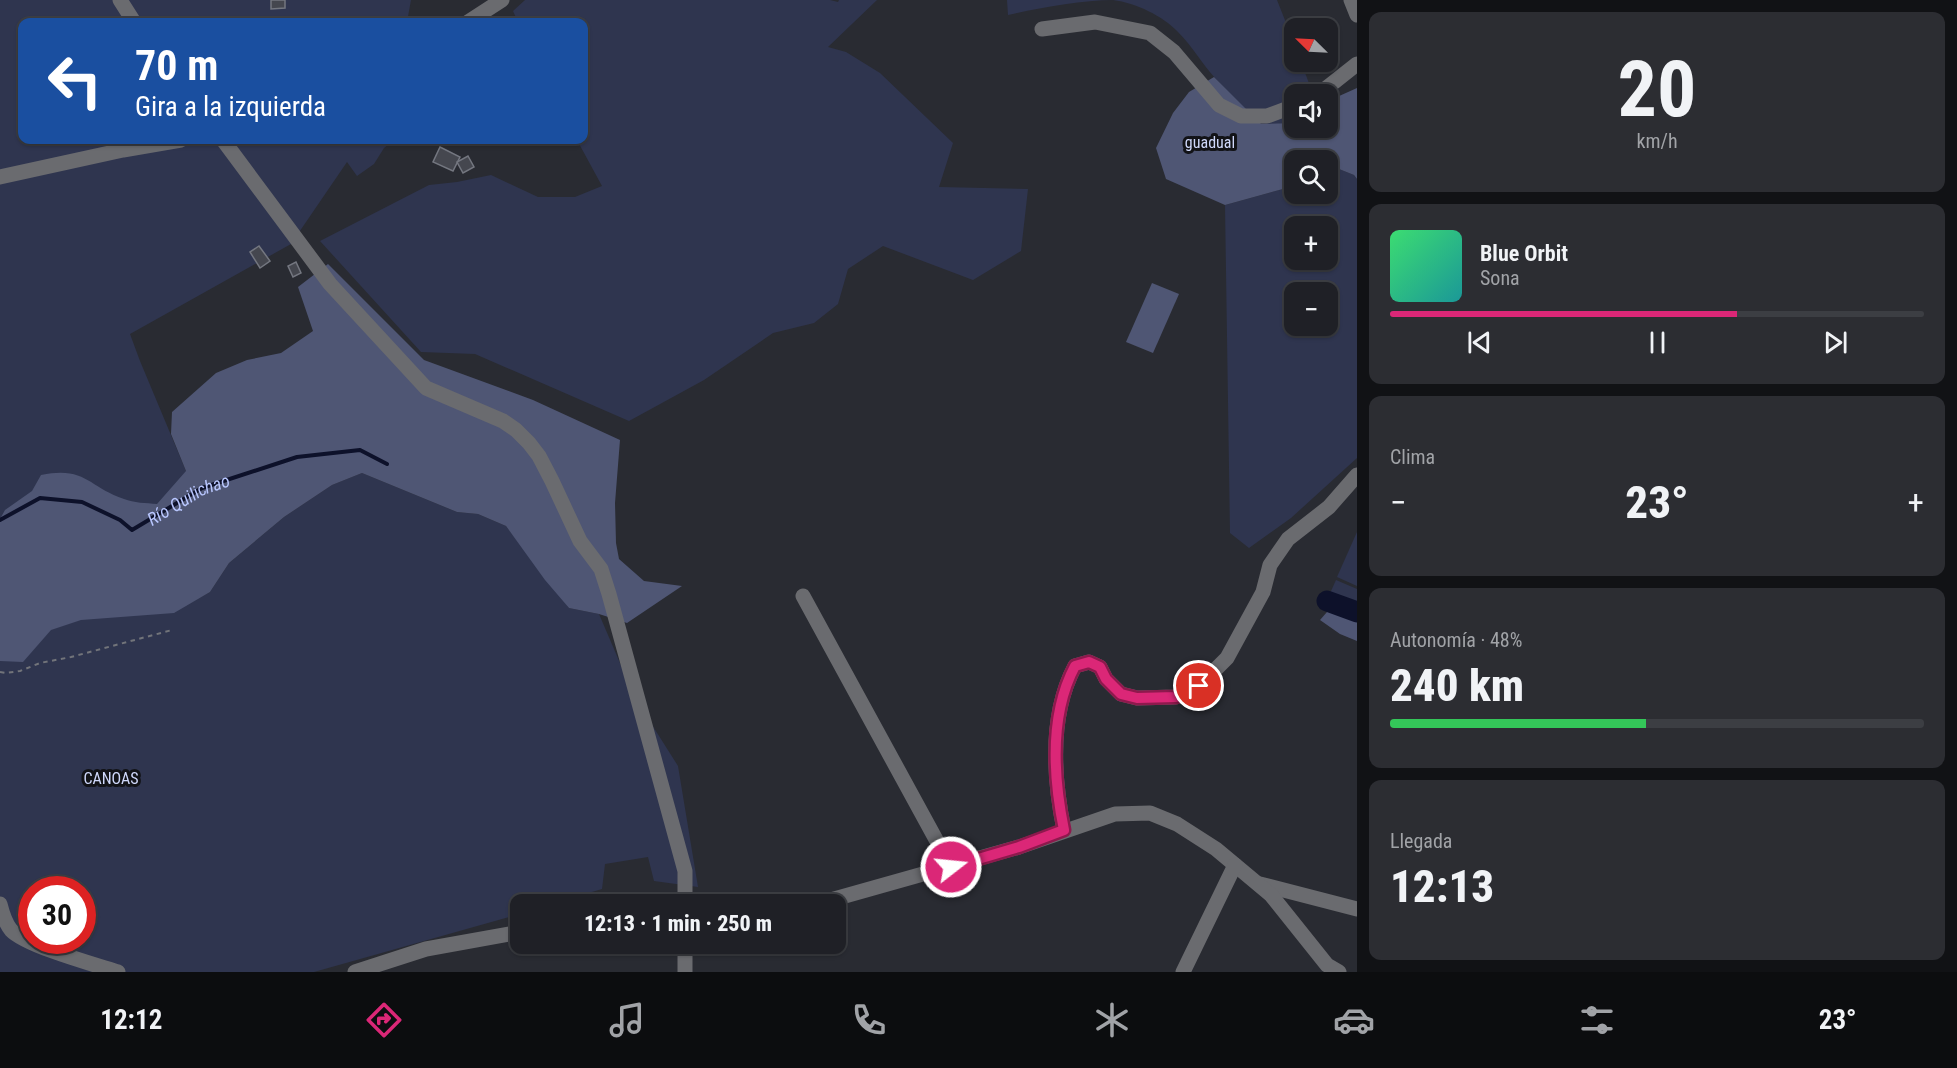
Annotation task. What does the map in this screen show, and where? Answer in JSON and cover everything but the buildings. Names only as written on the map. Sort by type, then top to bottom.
[{"type":"street","points":[[120,0],[131,18]]},
{"type":"street","points":[[474,18],[502,0]]},
{"type":"street","points":[[1351,0],[1357,15]]},
{"type":"street","points":[[1042,29],[1095,22],[1150,33],[1174,52],[1220,105],[1241,116],[1267,116],[1284,110]]},
{"type":"street","points":[[1332,84],[1357,64]]},
{"type":"street","points":[[0,177],[158,144]]},
{"type":"street","points":[[226,144],[330,284],[426,388],[516,429],[539,456],[580,541],[601,569],[685,871],[686,894]]},
{"type":"street","points":[[1064,830],[1058,803],[1057,733],[1059,708],[1065,684],[1075,666],[1089,662],[1100,667],[1106,679],[1121,694],[1137,698],[1176,697],[1199,686],[1227,658],[1263,592],[1270,565],[1288,539],[1329,507],[1357,475]]},
{"type":"street","points":[[803,596],[951,867]]},
{"type":"street","points":[[846,896],[1019,847],[1115,814],[1150,813],[1177,824],[1216,849],[1271,895],[1327,965],[1339,972]]},
{"type":"street","points":[[1183,972],[1235,865]]},
{"type":"street","points":[[1257,884],[1357,909]]},
{"type":"street","points":[[0,904],[11,930],[29,941],[118,972]]},
{"type":"street","points":[[355,972],[426,948],[510,934]]},
{"type":"street","points":[[685,954],[685,972]]},
{"type":"path","points":[[0,672],[20,671],[40,663],[172,630]]},
{"type":"green space","name":"CANOAS","points":[[0,0],[411,0],[408,18],[18,18],[18,144],[389,144],[374,164],[357,176],[347,162],[291,244],[130,334],[186,471],[190,603],[210,592],[229,563],[284,517],[332,485],[362,473],[457,512],[478,514],[506,526],[569,608],[599,614],[635,698],[678,766],[698,887],[654,881],[648,857],[605,864],[602,889],[585,894],[510,894],[510,917],[314,972],[0,972]]},
{"type":"green space","points":[[525,0],[830,0],[838,2],[839,0],[877,0],[828,47],[846,52],[880,73],[953,143],[939,187],[1028,189],[1021,251],[973,280],[883,246],[848,269],[838,304],[814,323],[773,333],[704,380],[629,421],[475,354],[421,352],[320,241],[429,185],[491,175],[538,197],[575,197],[602,186],[579,144],[588,144],[588,18],[516,18],[513,11]]},
{"type":"green space","points":[[1007,0],[1113,0],[1060,5],[1008,15]]},
{"type":"green space","points":[[1113,0],[1277,0],[1284,18],[1284,72],[1305,72],[1309,84],[1284,84],[1284,124],[1261,125],[1221,85],[1172,26],[1148,11]]},
{"type":"green space","name":"guadual","points":[[1214,77],[1261,124],[1284,123],[1284,138],[1338,138],[1338,97],[1357,88],[1357,179],[1354,175],[1338,169],[1338,150],[1284,150],[1284,189],[1225,205],[1166,179],[1156,148],[1173,113],[1189,92]]},
{"type":"green space","points":[[1338,169],[1354,175],[1357,179],[1357,458],[1291,518],[1249,548],[1230,533],[1225,205],[1284,189],[1284,204],[1338,204]]},
{"type":"green space","points":[[328,264],[424,360],[533,400],[620,440],[615,503],[616,543],[619,559],[644,581],[682,586],[627,623],[569,608],[545,580],[506,526],[478,514],[457,512],[362,473],[332,485],[284,517],[229,563],[210,592],[174,613],[81,620],[51,630],[23,662],[0,661],[0,519],[5,510],[32,491],[41,475],[56,473],[78,475],[128,500],[157,504],[186,471],[171,434],[172,412],[216,373],[247,360],[281,353],[313,331],[298,287]]},
{"type":"green space","points":[[1152,283],[1179,294],[1153,353],[1126,342]]},
{"type":"green space","points":[[1357,532],[1357,586],[1337,577]]},
{"type":"green space","points":[[1336,580],[1357,589],[1357,610],[1327,600]]},
{"type":"green space","points":[[1329,602],[1343,610],[1349,609],[1357,616],[1357,641],[1340,634],[1320,620],[1327,612]]},
{"type":"waterway","name":"Río Quilichao","points":[[0,520],[40,498],[82,502],[120,520],[132,530],[202,488],[297,457],[360,450],[387,464]]},
{"type":"waterway","name":"Río Quilichao","points":[[1327,601],[1357,612]]},
{"type":"route","points":[[951,867],[1019,847],[1064,830],[1058,803],[1057,733],[1059,708],[1065,684],[1075,666],[1089,662],[1100,667],[1106,679],[1121,694],[1137,698],[1176,697],[1199,686]]}]
